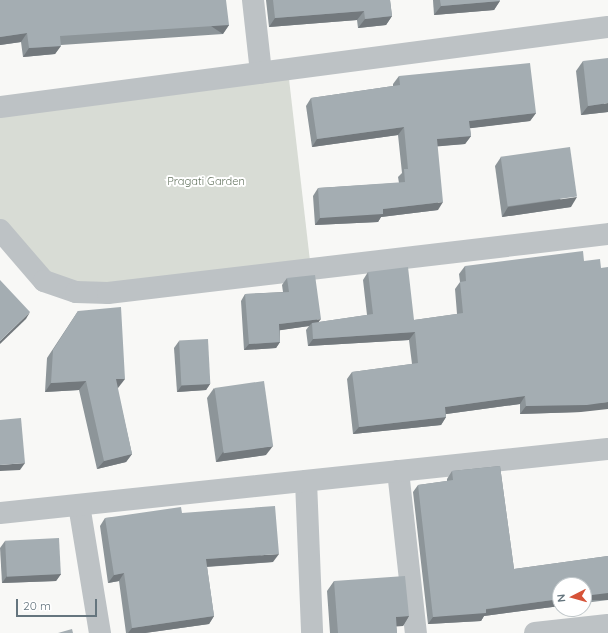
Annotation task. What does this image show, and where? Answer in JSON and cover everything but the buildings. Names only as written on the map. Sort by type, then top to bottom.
[{"type":"street","points":[[253,0],[262,73]]},
{"type":"street","points":[[0,107],[608,27]]},
{"type":"street","points":[[0,230],[44,281],[76,292],[108,293],[608,234]]},
{"type":"street","points":[[0,513],[608,450]]},
{"type":"street","points":[[398,472],[416,633]]},
{"type":"street","points":[[306,481],[312,633]]},
{"type":"street","points":[[79,505],[100,633]]},
{"type":"street","points":[[535,633],[608,625]]},
{"type":"green space","name":"Pragati Garden","points":[[289,79],[310,261],[77,288],[46,276],[0,223],[0,113]]}]
